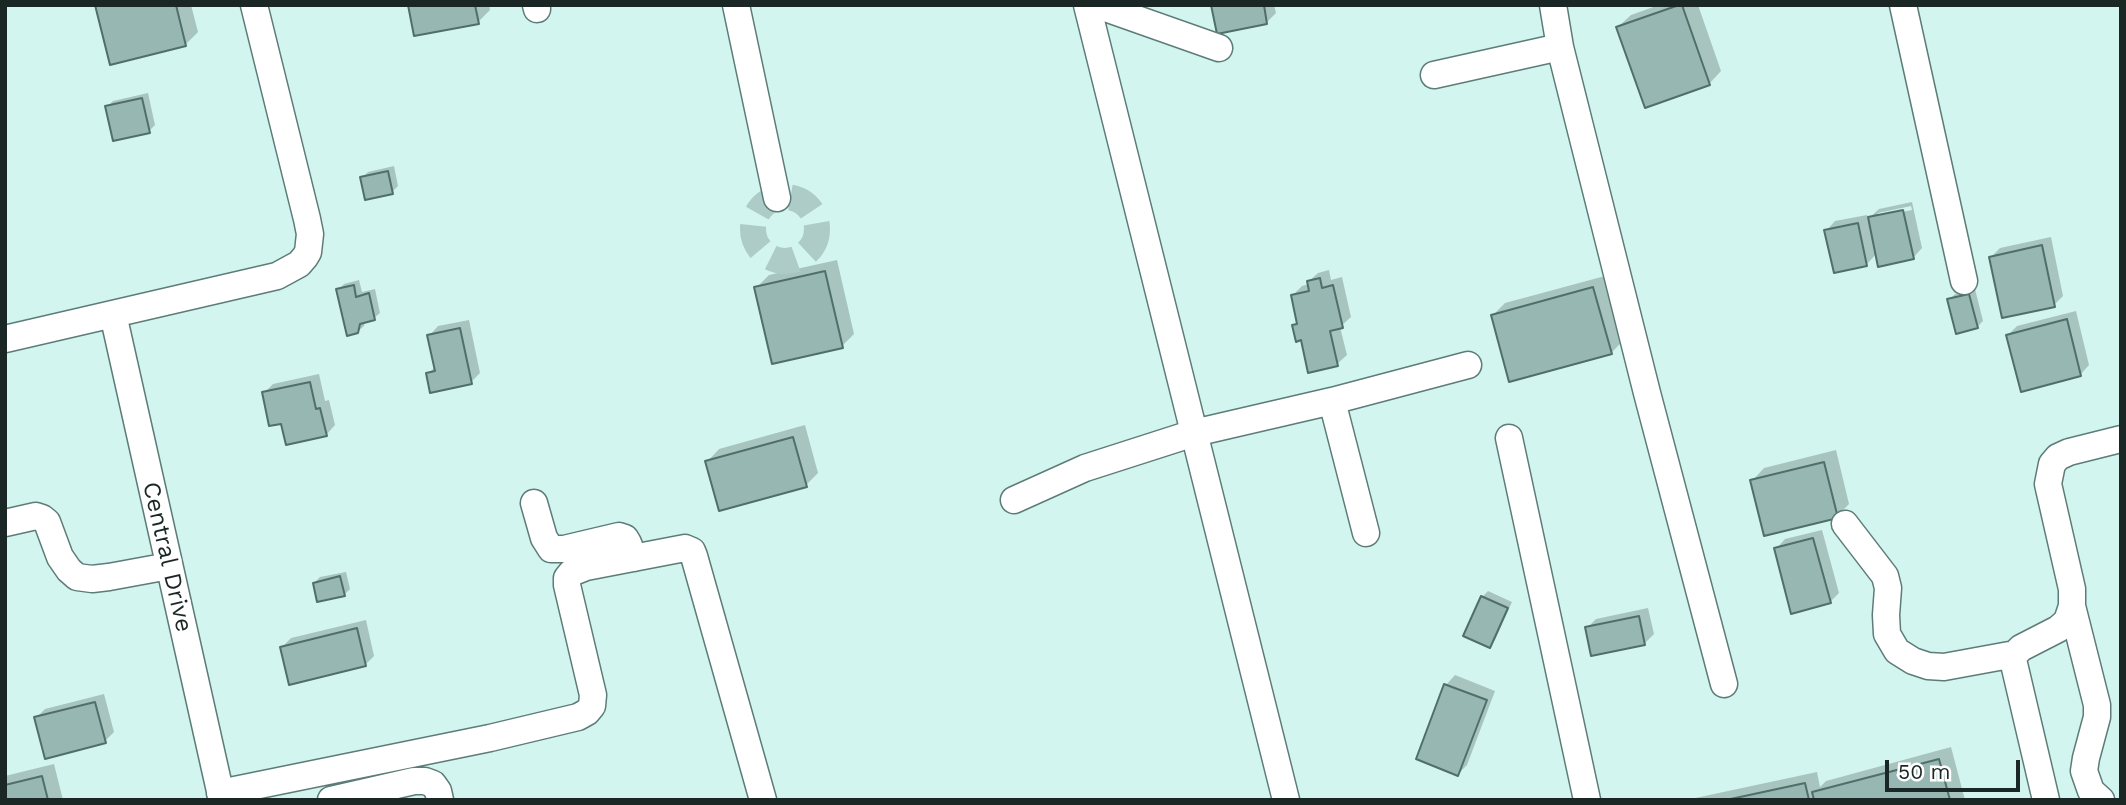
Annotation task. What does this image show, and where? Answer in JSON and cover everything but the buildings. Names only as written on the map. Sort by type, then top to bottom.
[{"type":"street","points":[[5,339],[277,276],[299,264],[305,257],[310,234],[307,219],[254,5]]},
{"type":"street","points":[[736,5],[777,198]]},
{"type":"street","points":[[1087,5],[1286,800]]},
{"type":"street","points":[[1097,5],[1219,48]]},
{"type":"street","points":[[1553,5],[1560,47],[1647,393],[1724,684]]},
{"type":"street","points":[[1903,5],[1964,281]]},
{"type":"street","points":[[1434,75],[1560,47]]},
{"type":"street","name":"Central Drive","points":[[113,314],[221,797]]},
{"type":"street","points":[[1014,500],[1085,468],[1194,433],[1332,401],[1468,365]]},
{"type":"street","points":[[1332,401],[1366,533]]},
{"type":"street","points":[[1509,438],[1587,800]]},
{"type":"street","points":[[2101,800],[2091,791],[2084,771],[2097,717],[2097,705],[2072,606],[2072,589],[2048,484],[2052,464],[2058,457],[2121,439]]},
{"type":"street","points":[[534,503],[544,538],[551,548],[564,549],[620,536],[628,542],[634,558]]},
{"type":"street","points":[[5,523],[36,516],[42,518],[47,522],[60,557],[77,577],[109,578],[169,566]]},
{"type":"street","points":[[1845,524],[1885,576],[1888,588],[1887,634],[1898,651],[1913,661],[1944,667],[2015,654]]},
{"type":"street","points":[[221,797],[490,738],[587,712],[592,706],[593,695],[567,578],[571,573],[586,567],[685,548],[692,551],[763,800]]},
{"type":"street","points":[[2046,800],[2013,660],[2021,648],[2058,629],[2067,621],[2072,606]]},
{"type":"street","points":[[331,800],[425,780],[433,784],[440,800]]},
{"type":"tunnel","points":[[785,197],[803,203],[811,211],[817,229],[811,247],[803,255],[785,261],[767,255],[759,247],[753,229],[759,211],[767,203],[785,197]]}]
